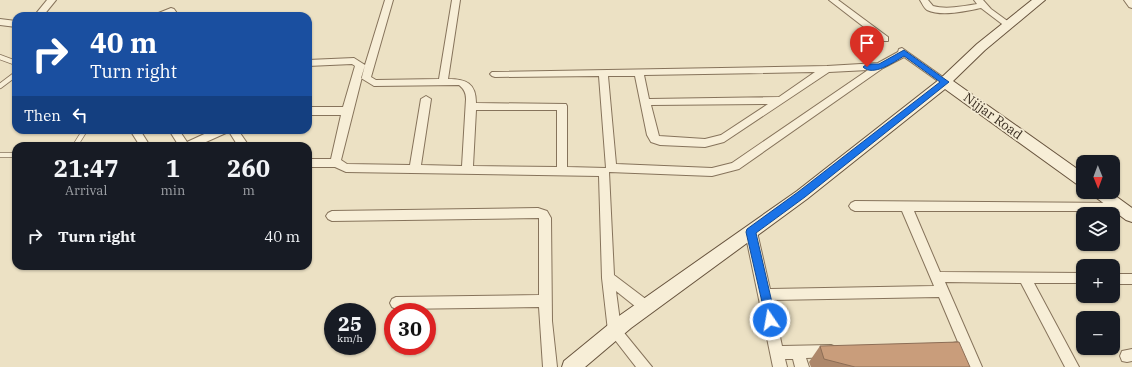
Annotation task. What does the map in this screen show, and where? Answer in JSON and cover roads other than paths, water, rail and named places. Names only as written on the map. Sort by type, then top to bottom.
[{"type":"street","points":[[42,12],[52,0]]},
{"type":"street","points":[[389,0],[366,78],[374,83],[461,82],[468,87],[472,95],[467,170]]},
{"type":"street","points":[[443,82],[456,0]]},
{"type":"street","points":[[832,0],[885,38]]},
{"type":"street","points":[[924,0],[928,6],[936,9],[969,8],[982,4],[993,15],[1012,23]]},
{"type":"street","points":[[572,367],[646,307],[802,195],[945,82],[981,47],[1039,0]]},
{"type":"street","points":[[1128,0],[1132,5]]},
{"type":"street","points":[[0,22],[12,24]]},
{"type":"street","name":"Nijjar Road","points":[[880,66],[903,52],[1076,176]]},
{"type":"street","points":[[312,62],[358,62],[360,65],[346,111],[337,163]]},
{"type":"street","points":[[495,74],[827,69],[880,66]]},
{"type":"street","points":[[603,73],[611,168],[712,172],[735,166],[880,66]]},
{"type":"street","points":[[639,72],[652,135],[660,141],[705,142],[724,138],[827,69]]},
{"type":"street","points":[[415,169],[426,99]]},
{"type":"street","points":[[645,102],[780,100]]},
{"type":"street","points":[[471,107],[562,106],[562,172]]},
{"type":"street","points":[[312,111],[346,111]]},
{"type":"street","points":[[196,142],[214,134]]},
{"type":"street","points":[[312,163],[337,163],[346,168],[604,172],[608,278],[615,331],[646,367]]},
{"type":"street","points":[[1109,199],[1128,212]]},
{"type":"street","points":[[854,206],[1128,212]]},
{"type":"street","points":[[906,206],[975,367]]},
{"type":"street","points":[[332,216],[543,214],[545,218],[546,302],[550,367]]},
{"type":"street","points":[[751,232],[780,367]]},
{"type":"street","points":[[936,277],[1076,278]]},
{"type":"street","points":[[608,278],[646,307]]},
{"type":"street","points":[[1025,278],[1072,367]]},
{"type":"street","points":[[1120,279],[1132,279]]},
{"type":"street","points":[[765,294],[943,291]]},
{"type":"street","points":[[396,303],[546,302]]},
{"type":"street","points":[[932,349],[967,348]]},
{"type":"street","points":[[777,353],[845,351]]},
{"type":"street","points":[[798,352],[802,367]]},
{"type":"lane","points":[[0,57],[12,62]]},
{"type":"lane","points":[[0,86],[12,77]]},
{"type":"lane","points":[[0,155],[12,155]]}]
